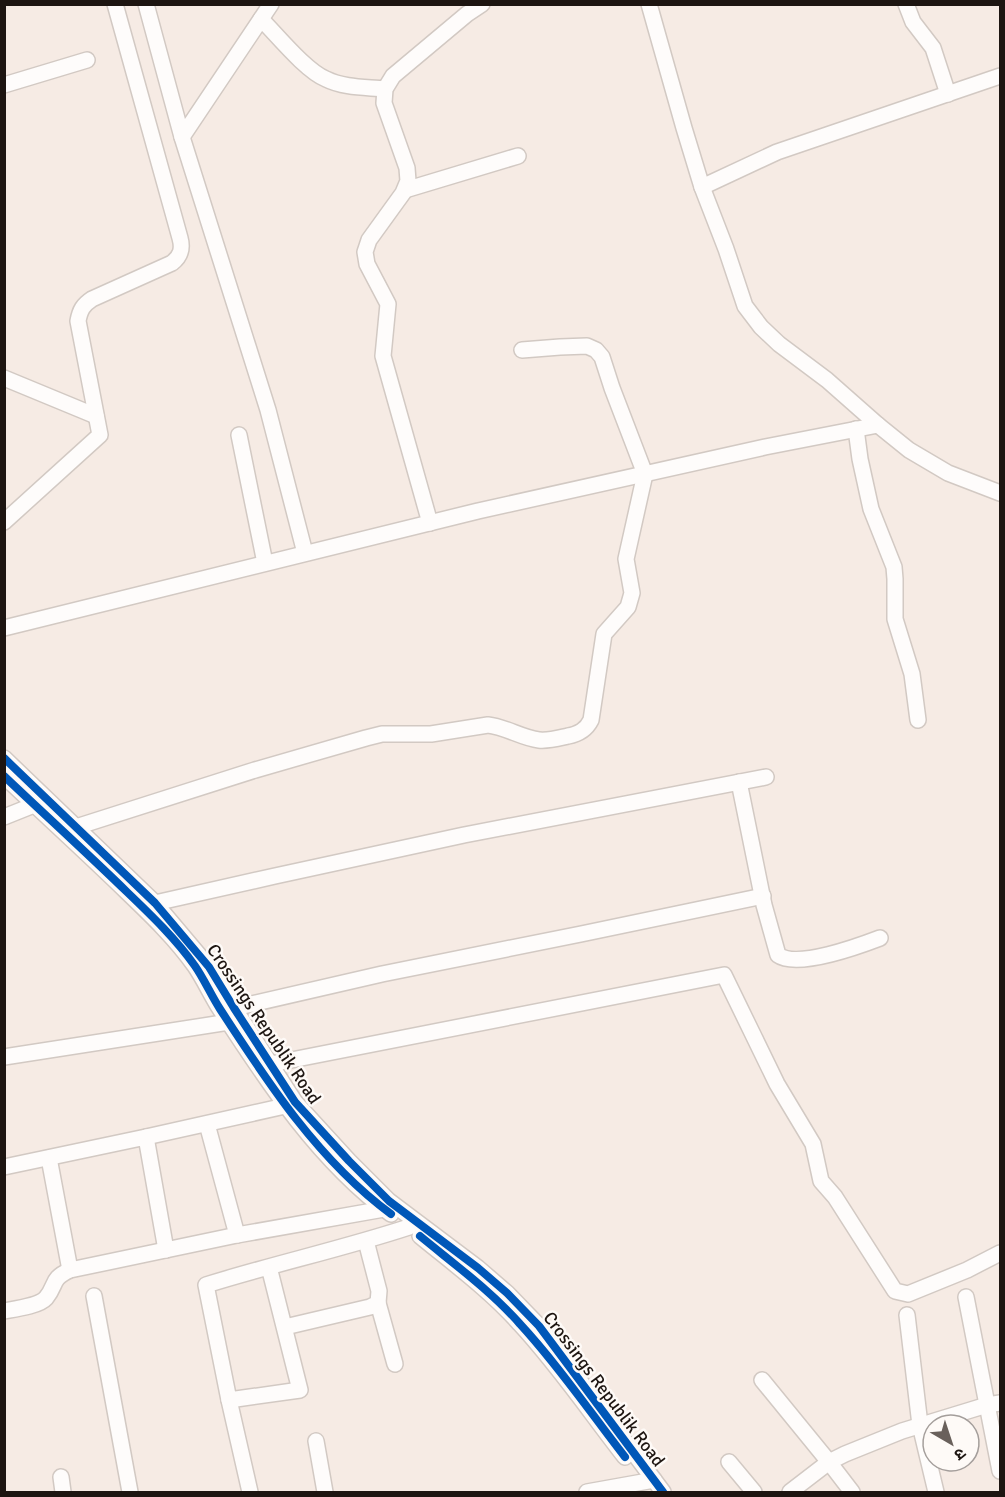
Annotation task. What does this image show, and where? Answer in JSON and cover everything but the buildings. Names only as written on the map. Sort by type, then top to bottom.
[{"type":"street","points":[[4,522],[100,435],[78,321],[79,312],[84,304],[172,263],[181,253],[182,245],[115,4]]},
{"type":"street","points":[[146,4],[182,137],[268,410],[305,553]]},
{"type":"street","points":[[182,137],[271,4]]},
{"type":"street","points":[[430,522],[383,356],[388,304],[367,264],[365,252],[369,240],[405,190],[408,181],[407,168],[384,103],[386,89],[393,76],[459,20],[482,4]]},
{"type":"street","points":[[649,4],[702,187],[745,306],[761,327],[779,344],[827,380],[909,450],[948,473],[1000,493]]},
{"type":"street","points":[[906,4],[913,22],[933,48],[948,94]]},
{"type":"street","points":[[261,19],[309,68],[324,79],[343,85],[386,89]]},
{"type":"street","points":[[4,85],[87,60]]},
{"type":"street","points":[[702,187],[777,152],[1000,76]]},
{"type":"street","points":[[405,190],[518,156]]},
{"type":"street","points":[[76,826],[255,770],[382,734],[430,734],[488,725],[546,741],[580,733],[587,727],[591,720],[603,634],[628,607],[632,597],[626,559],[645,474],[602,357],[596,350],[587,346],[522,351]]},
{"type":"street","points":[[4,378],[96,416]]},
{"type":"street","points":[[4,628],[430,522],[878,425]]},
{"type":"street","points":[[856,429],[860,459],[872,509],[894,567],[895,619],[912,674],[918,720]]},
{"type":"street","points":[[239,435],[265,563]]},
{"type":"street","name":"Crossings Republik Road","points":[[4,758],[155,903],[209,967],[231,1015],[271,1064],[290,1104],[388,1201],[478,1268],[507,1293],[539,1326],[653,1487]]},
{"type":"street","points":[[4,776],[110,875],[173,939],[231,1015],[290,1104],[336,1164],[360,1189],[491,1295],[519,1322],[653,1487]]},
{"type":"street","points":[[155,903],[464,835],[766,777]]},
{"type":"street","points":[[739,782],[778,955],[788,960],[816,957],[850,949],[880,938]]},
{"type":"street","points":[[4,818],[33,805]]},
{"type":"street","points":[[4,1057],[231,1015],[382,974],[763,896]]},
{"type":"street","points":[[271,1064],[724,975],[777,1084],[813,1144],[821,1181],[835,1197],[895,1291],[908,1294],[967,1270],[1000,1253]]},
{"type":"street","points":[[4,1167],[290,1104]]},
{"type":"street","points":[[207,1124],[237,1235]]},
{"type":"street","points":[[146,1137],[166,1250]]},
{"type":"street","points":[[49,1158],[70,1270]]},
{"type":"street","points":[[4,1311],[42,1301],[47,1297],[56,1279],[70,1270],[237,1235],[384,1209]]},
{"type":"street","points":[[250,1492],[206,1285],[409,1227]]},
{"type":"street","points":[[366,1241],[379,1291],[378,1303],[394,1364]]},
{"type":"street","points":[[229,1400],[300,1390],[270,1267]]},
{"type":"street","points":[[94,1296],[130,1492]]},
{"type":"street","points":[[966,1297],[994,1404],[1000,1471]]},
{"type":"street","points":[[285,1327],[370,1307],[378,1303]]},
{"type":"street","points":[[908,1315],[920,1425],[936,1492]]},
{"type":"street","points":[[762,1380],[852,1492]]},
{"type":"street","points":[[790,1492],[829,1462],[844,1454],[920,1425],[994,1404]]},
{"type":"street","points":[[316,1441],[325,1492]]},
{"type":"street","points":[[729,1462],[754,1492]]},
{"type":"street","points":[[588,1492],[653,1487]]},
{"type":"cycle path","points":[[4,758],[155,903],[209,967],[295,1102],[349,1161],[389,1201],[478,1268],[507,1293],[539,1326],[663,1492]]},
{"type":"cycle path","points":[[4,776],[154,918],[188,956],[238,1037],[296,1119],[341,1170],[391,1214]]},
{"type":"cycle path","points":[[420,1236],[472,1278],[509,1312],[548,1356],[625,1457]]}]
